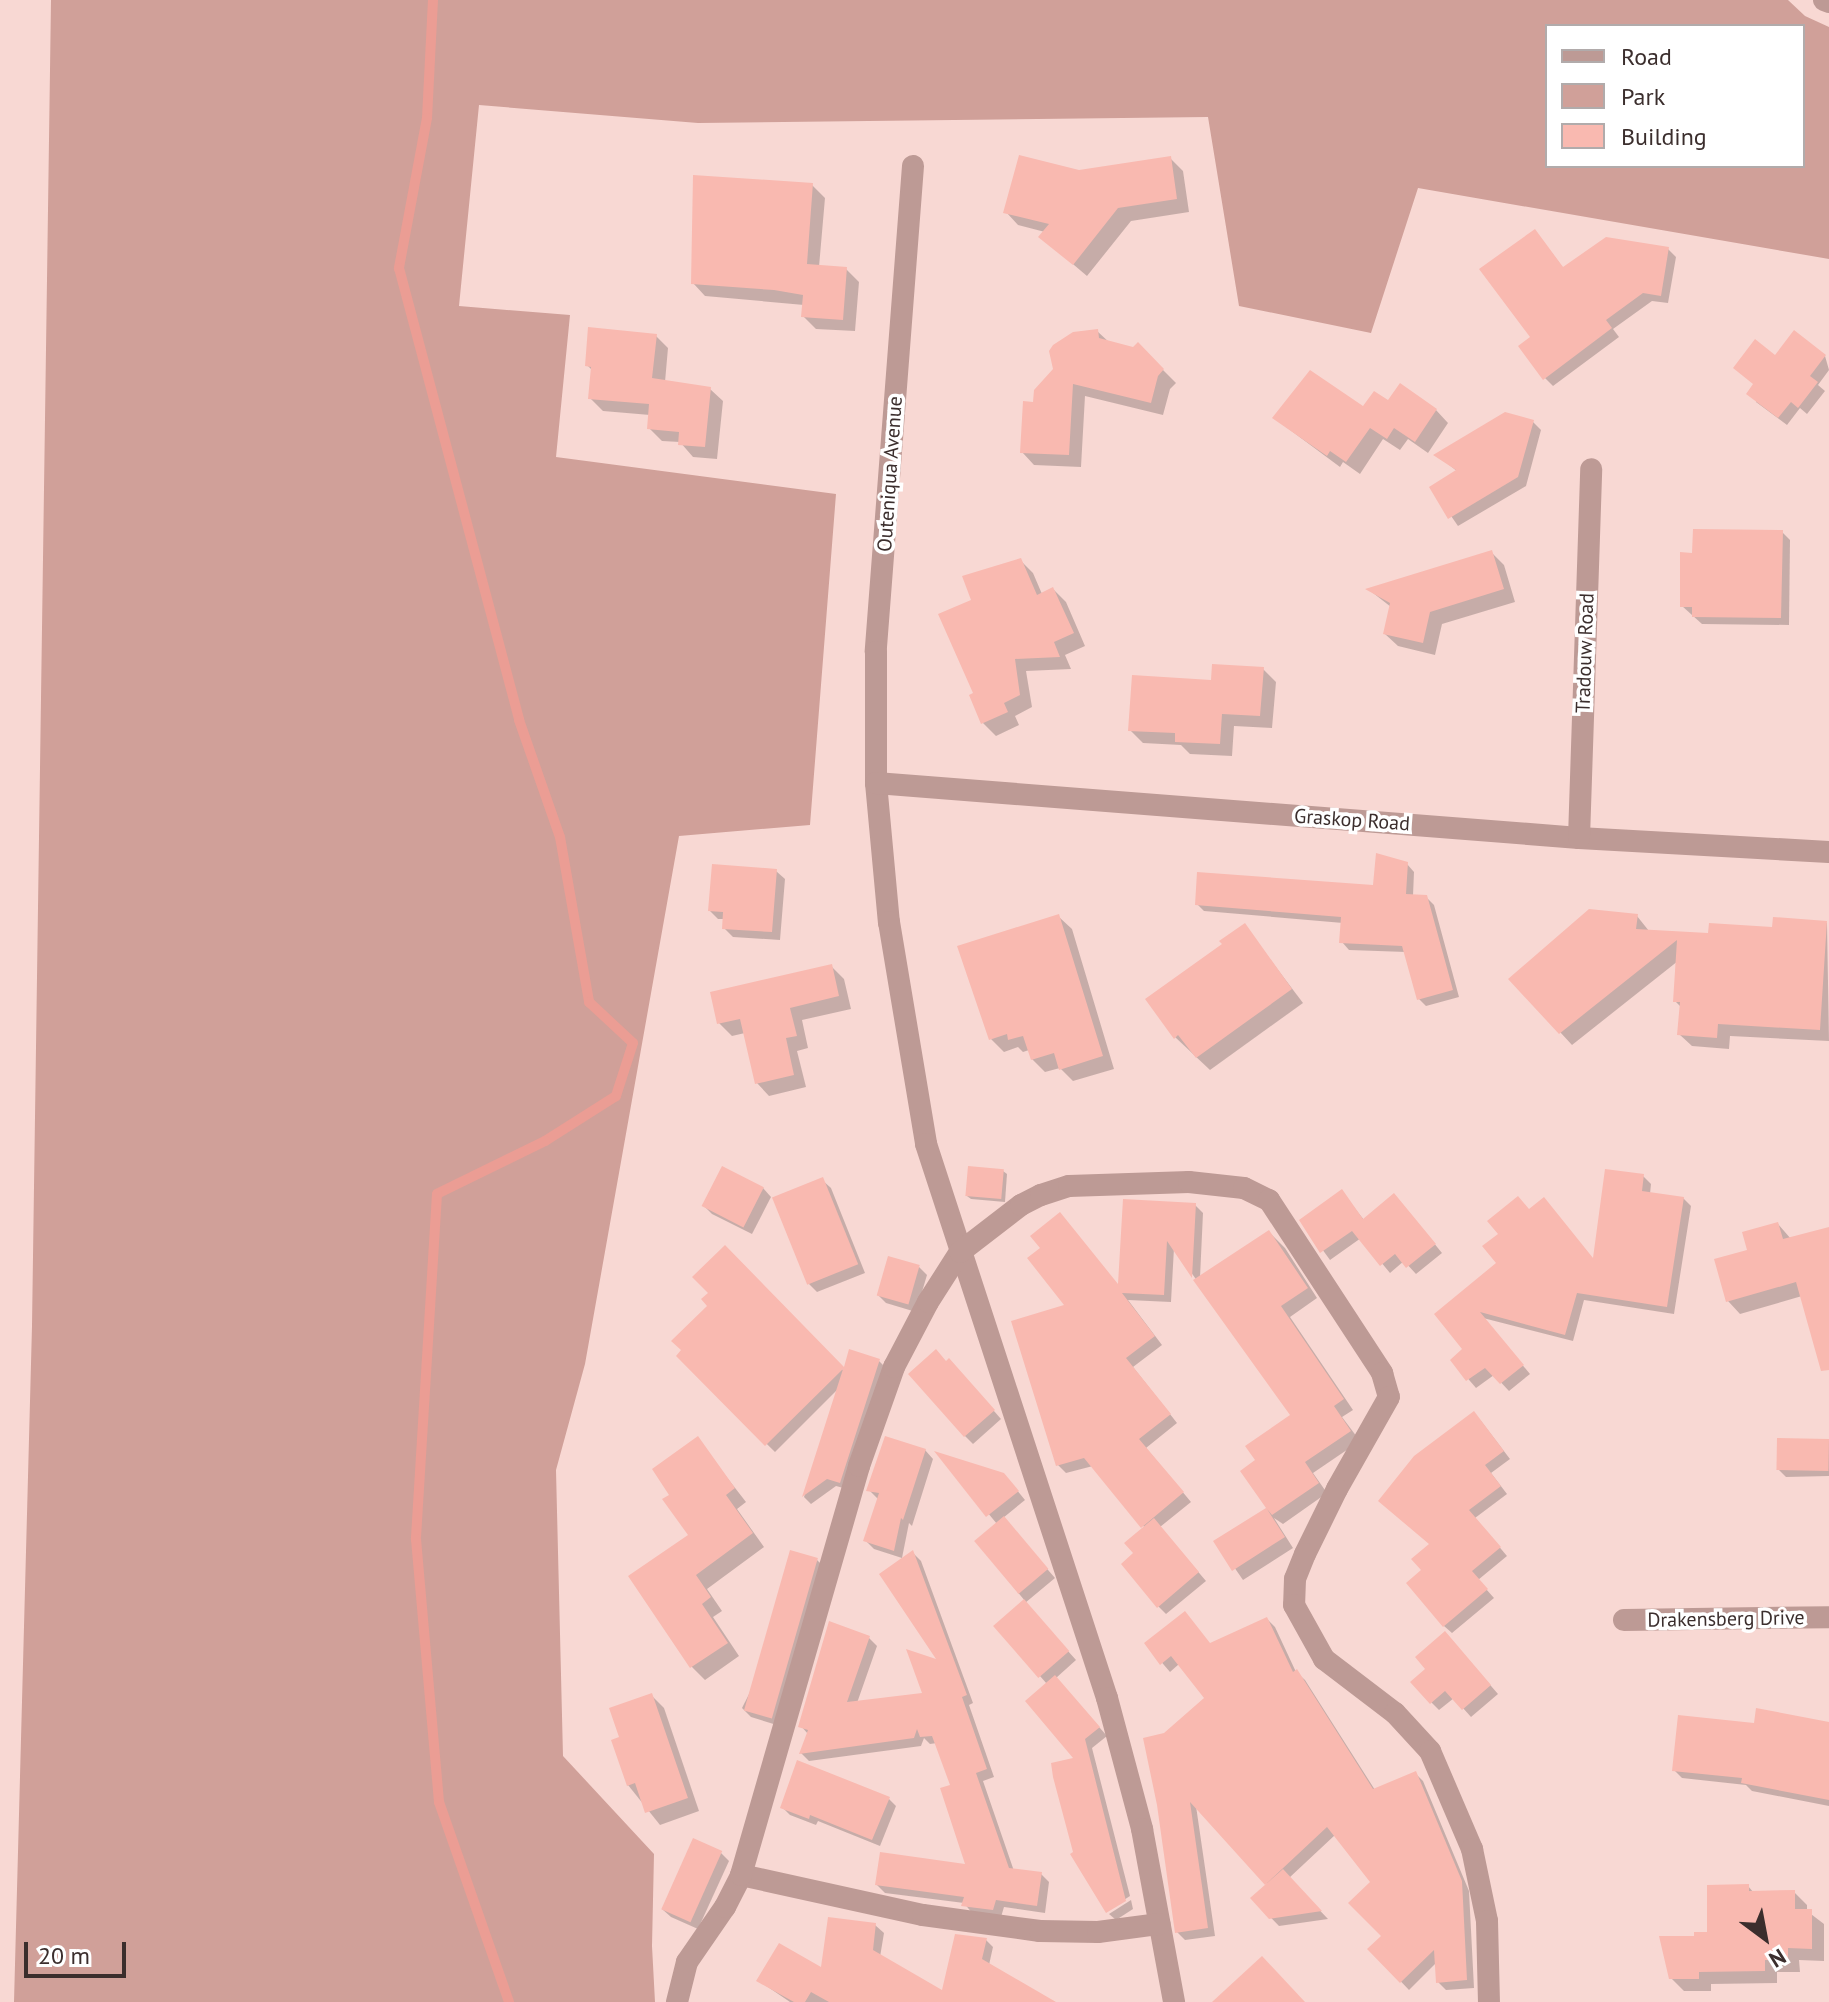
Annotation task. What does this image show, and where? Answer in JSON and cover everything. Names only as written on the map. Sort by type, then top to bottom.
[{"type":"street","name":"Outeniqua Avenue","points":[[913,166],[876,652],[876,783],[889,922],[926,1144],[1107,1698],[1142,1829],[1174,2002]]},
{"type":"street","name":"Tradouw Road","points":[[1579,838],[1591,469]]},
{"type":"street","name":"Graskop Road","points":[[876,783],[1579,838],[1829,852]]},
{"type":"street","points":[[677,2002],[687,1962],[725,1907],[741,1875],[859,1466],[894,1367],[928,1302],[960,1252],[1021,1205],[1053,1190],[1069,1186],[1189,1182],[1257,1191],[1280,1213],[1374,1358],[1389,1397],[1337,1489],[1305,1554],[1295,1579],[1294,1605],[1324,1659],[1395,1713],[1430,1751],[1472,1849],[1487,1921],[1489,2002]]},
{"type":"street","name":"Drakensberg Drive","points":[[1624,1620],[1829,1617]]},
{"type":"street","points":[[741,1875],[923,1915],[1040,1931],[1098,1932],[1159,1924]]},
{"type":"green space","points":[[51,0],[1788,0],[1805,16],[1829,27],[1829,259],[1418,188],[1371,333],[1239,306],[1208,117],[698,123],[479,105],[459,306],[570,315],[556,457],[836,494],[810,825],[679,836],[585,1364],[556,1470],[563,1756],[654,1854],[652,1946],[655,2002],[14,2002],[32,1326]]},
{"type":"building","points":[[1019,155],[1079,170],[1171,156],[1177,199],[1118,208],[1073,265],[1038,237],[1049,224],[1003,213]]},
{"type":"building","points":[[693,175],[813,183],[807,264],[847,267],[843,320],[801,317],[803,295],[691,284]]},
{"type":"building","points":[[1535,229],[1563,267],[1606,237],[1669,247],[1661,296],[1643,293],[1606,320],[1612,328],[1543,380],[1518,346],[1530,337],[1479,269]]},
{"type":"building","points":[[588,327],[657,334],[652,378],[711,387],[705,447],[678,445],[679,432],[647,429],[649,404],[588,399],[591,367],[585,366]]},
{"type":"building","points":[[1098,329],[1099,338],[1133,347],[1138,342],[1164,369],[1158,376],[1151,403],[1073,384],[1069,455],[1020,453],[1023,401],[1033,402],[1034,390],[1053,369],[1049,351],[1073,332]]},
{"type":"building","points":[[1794,330],[1826,355],[1810,376],[1818,382],[1798,408],[1791,402],[1778,418],[1746,394],[1753,384],[1733,368],[1755,339],[1775,355]]},
{"type":"building","points":[[1310,370],[1363,406],[1374,391],[1388,400],[1400,383],[1437,409],[1415,442],[1394,428],[1387,439],[1370,428],[1346,462],[1330,451],[1327,456],[1272,418]]},
{"type":"building","points":[[1505,412],[1534,420],[1518,477],[1448,519],[1429,487],[1456,470],[1433,455]]},
{"type":"building","points":[[1693,529],[1783,530],[1781,618],[1692,617],[1692,607],[1680,607],[1680,552],[1692,553]]},
{"type":"building","points":[[1492,550],[1504,589],[1430,612],[1423,643],[1383,634],[1390,603],[1365,589]]},
{"type":"building","points":[[1021,558],[1037,595],[1053,587],[1074,633],[1054,642],[1060,657],[1015,659],[1020,695],[1004,703],[1008,712],[981,724],[969,695],[973,693],[938,614],[971,600],[962,576]]},
{"type":"building","points":[[1212,664],[1264,667],[1260,716],[1222,714],[1220,744],[1175,742],[1175,733],[1128,731],[1132,675],[1211,680]]},
{"type":"building","points":[[1376,853],[1408,862],[1406,894],[1427,895],[1453,990],[1417,1000],[1402,946],[1339,943],[1341,917],[1195,905],[1197,872],[1373,885]]},
{"type":"building","points":[[712,864],[777,869],[772,932],[722,929],[723,912],[708,911]]},
{"type":"building","points":[[1589,909],[1638,914],[1636,929],[1708,933],[1709,923],[1772,927],[1773,917],[1827,921],[1820,1030],[1718,1024],[1717,1038],[1677,1035],[1680,1002],[1673,1002],[1677,940],[1559,1034],[1508,979]]},
{"type":"building","points":[[1059,914],[1103,1056],[1059,1070],[1054,1053],[1031,1060],[1023,1036],[1008,1040],[1007,1034],[989,1040],[957,946]]},
{"type":"building","points":[[1245,923],[1292,989],[1196,1058],[1178,1035],[1174,1039],[1145,999],[1222,944],[1219,941]]},
{"type":"building","points":[[832,964],[839,996],[790,1008],[797,1036],[786,1038],[794,1075],[755,1084],[740,1019],[717,1024],[710,992]]},
{"type":"building","points":[[722,1166],[764,1187],[743,1227],[702,1206]]},
{"type":"building","points":[[968,1166],[1004,1169],[1001,1199],[965,1196]]},
{"type":"building","points":[[1605,1169],[1644,1174],[1642,1191],[1684,1197],[1667,1307],[1577,1293],[1565,1335],[1480,1312],[1524,1365],[1500,1384],[1485,1368],[1466,1381],[1450,1360],[1462,1349],[1434,1314],[1496,1263],[1482,1246],[1498,1234],[1487,1221],[1518,1196],[1529,1209],[1544,1197],[1593,1258]]},
{"type":"building","points":[[823,1177],[858,1264],[807,1285],[772,1198]]},
{"type":"building","points":[[1342,1189],[1363,1219],[1394,1193],[1436,1244],[1406,1268],[1395,1254],[1380,1266],[1352,1231],[1320,1253],[1299,1220]]},
{"type":"building","points":[[1123,1199],[1196,1203],[1192,1278],[1167,1241],[1164,1295],[1122,1293],[1155,1336],[1126,1358],[1171,1414],[1139,1439],[1184,1492],[1141,1528],[1084,1458],[1056,1466],[1011,1321],[1064,1305],[1027,1258],[1040,1248],[1030,1236],[1060,1212],[1118,1284]]},
{"type":"building","points":[[1778,1222],[1783,1239],[1829,1227],[1829,1370],[1821,1371],[1796,1282],[1726,1302],[1714,1259],[1747,1250],[1742,1232]]},
{"type":"building","points":[[1269,1230],[1308,1288],[1281,1306],[1344,1399],[1334,1406],[1351,1431],[1305,1462],[1319,1483],[1272,1515],[1267,1509],[1285,1537],[1232,1571],[1213,1541],[1266,1508],[1240,1471],[1255,1460],[1245,1446],[1290,1415],[1193,1280]]},
{"type":"building","points":[[725,1245],[844,1367],[849,1349],[880,1359],[840,1483],[827,1479],[802,1497],[843,1369],[765,1446],[676,1356],[681,1350],[671,1341],[707,1306],[701,1299],[708,1293],[692,1277]]},
{"type":"building","points":[[888,1256],[920,1265],[908,1305],[877,1295]]},
{"type":"building","points":[[936,1349],[946,1361],[949,1358],[995,1410],[964,1437],[908,1374]]},
{"type":"building","points":[[1474,1411],[1504,1451],[1485,1465],[1501,1486],[1469,1510],[1501,1547],[1472,1571],[1488,1589],[1443,1627],[1406,1583],[1421,1570],[1411,1559],[1429,1544],[1378,1501],[1414,1456]]},
{"type":"building","points":[[698,1436],[735,1488],[726,1495],[753,1533],[696,1575],[711,1597],[702,1604],[728,1643],[690,1668],[628,1576],[688,1535],[662,1499],[669,1495],[652,1469]]},
{"type":"building","points":[[885,1436],[926,1449],[903,1520],[901,1518],[894,1551],[863,1541],[879,1493],[866,1491]]},
{"type":"building","points":[[1777,1438],[1829,1439],[1828,1471],[1776,1470]]},
{"type":"building","points":[[934,1451],[1004,1473],[1019,1491],[986,1517]]},
{"type":"building","points":[[1004,1516],[1048,1569],[1018,1594],[974,1541]]},
{"type":"building","points":[[1154,1518],[1199,1572],[1157,1608],[1121,1564],[1133,1553],[1124,1543]]},
{"type":"building","points":[[790,1550],[818,1558],[772,1719],[744,1711]]},
{"type":"building","points":[[913,1550],[967,1695],[962,1697],[987,1769],[976,1773],[1009,1868],[1042,1872],[1037,1906],[996,1900],[993,1910],[961,1906],[964,1897],[875,1885],[880,1852],[965,1864],[940,1788],[950,1785],[932,1736],[920,1737],[917,1729],[914,1738],[799,1754],[808,1730],[798,1727],[829,1621],[870,1636],[847,1702],[922,1693],[906,1649],[936,1659],[879,1574]]},
{"type":"building","points":[[1024,1599],[1069,1651],[1038,1678],[993,1626]]},
{"type":"building","points":[[1185,1611],[1210,1643],[1267,1617],[1293,1672],[1297,1669],[1373,1789],[1416,1771],[1462,1881],[1467,1980],[1436,1983],[1434,1950],[1400,1983],[1367,1949],[1381,1936],[1348,1903],[1370,1882],[1327,1827],[1265,1885],[1190,1802],[1208,1928],[1175,1933],[1157,1805],[1143,1738],[1164,1733],[1204,1698],[1171,1656],[1160,1665],[1144,1643]]},
{"type":"building","points":[[1445,1631],[1491,1685],[1462,1710],[1445,1691],[1430,1704],[1410,1682],[1425,1669],[1415,1657]]},
{"type":"building","points":[[1055,1675],[1100,1727],[1085,1739],[1126,1901],[1106,1913],[1070,1854],[1073,1852],[1053,1777],[1051,1763],[1073,1758],[1025,1701]]},
{"type":"building","points":[[652,1693],[688,1798],[645,1813],[635,1783],[627,1786],[611,1740],[619,1737],[609,1708]]},
{"type":"building","points":[[1756,1708],[1829,1722],[1829,1800],[1741,1783],[1742,1778],[1672,1771],[1678,1715],[1754,1723]]},
{"type":"building","points":[[797,1760],[890,1797],[872,1840],[810,1815],[809,1819],[780,1808]]},
{"type":"building","points":[[693,1838],[722,1851],[691,1922],[661,1909]]},
{"type":"building","points":[[1283,1869],[1322,1911],[1269,1919],[1250,1898]]},
{"type":"building","points":[[1749,1884],[1749,1891],[1795,1890],[1795,1909],[1812,1909],[1812,1949],[1788,1948],[1788,1960],[1765,1960],[1765,1971],[1699,1972],[1699,1979],[1669,1979],[1659,1936],[1694,1936],[1694,1932],[1707,1932],[1707,1885]]},
{"type":"building","points":[[828,1917],[876,1923],[873,1950],[942,1990],[955,1934],[987,1938],[982,1959],[1056,2002],[829,2002],[811,1992],[805,2002],[794,2002],[756,1981],[779,1943],[821,1967]]},
{"type":"building","points":[[1262,1956],[1305,2002],[1212,2002]]},
{"type":"waterway","points":[[433,0],[427,118],[399,268],[519,720],[560,837],[589,1002],[633,1043],[616,1096],[545,1141],[437,1194],[416,1539],[439,1802],[509,2002]]}]
